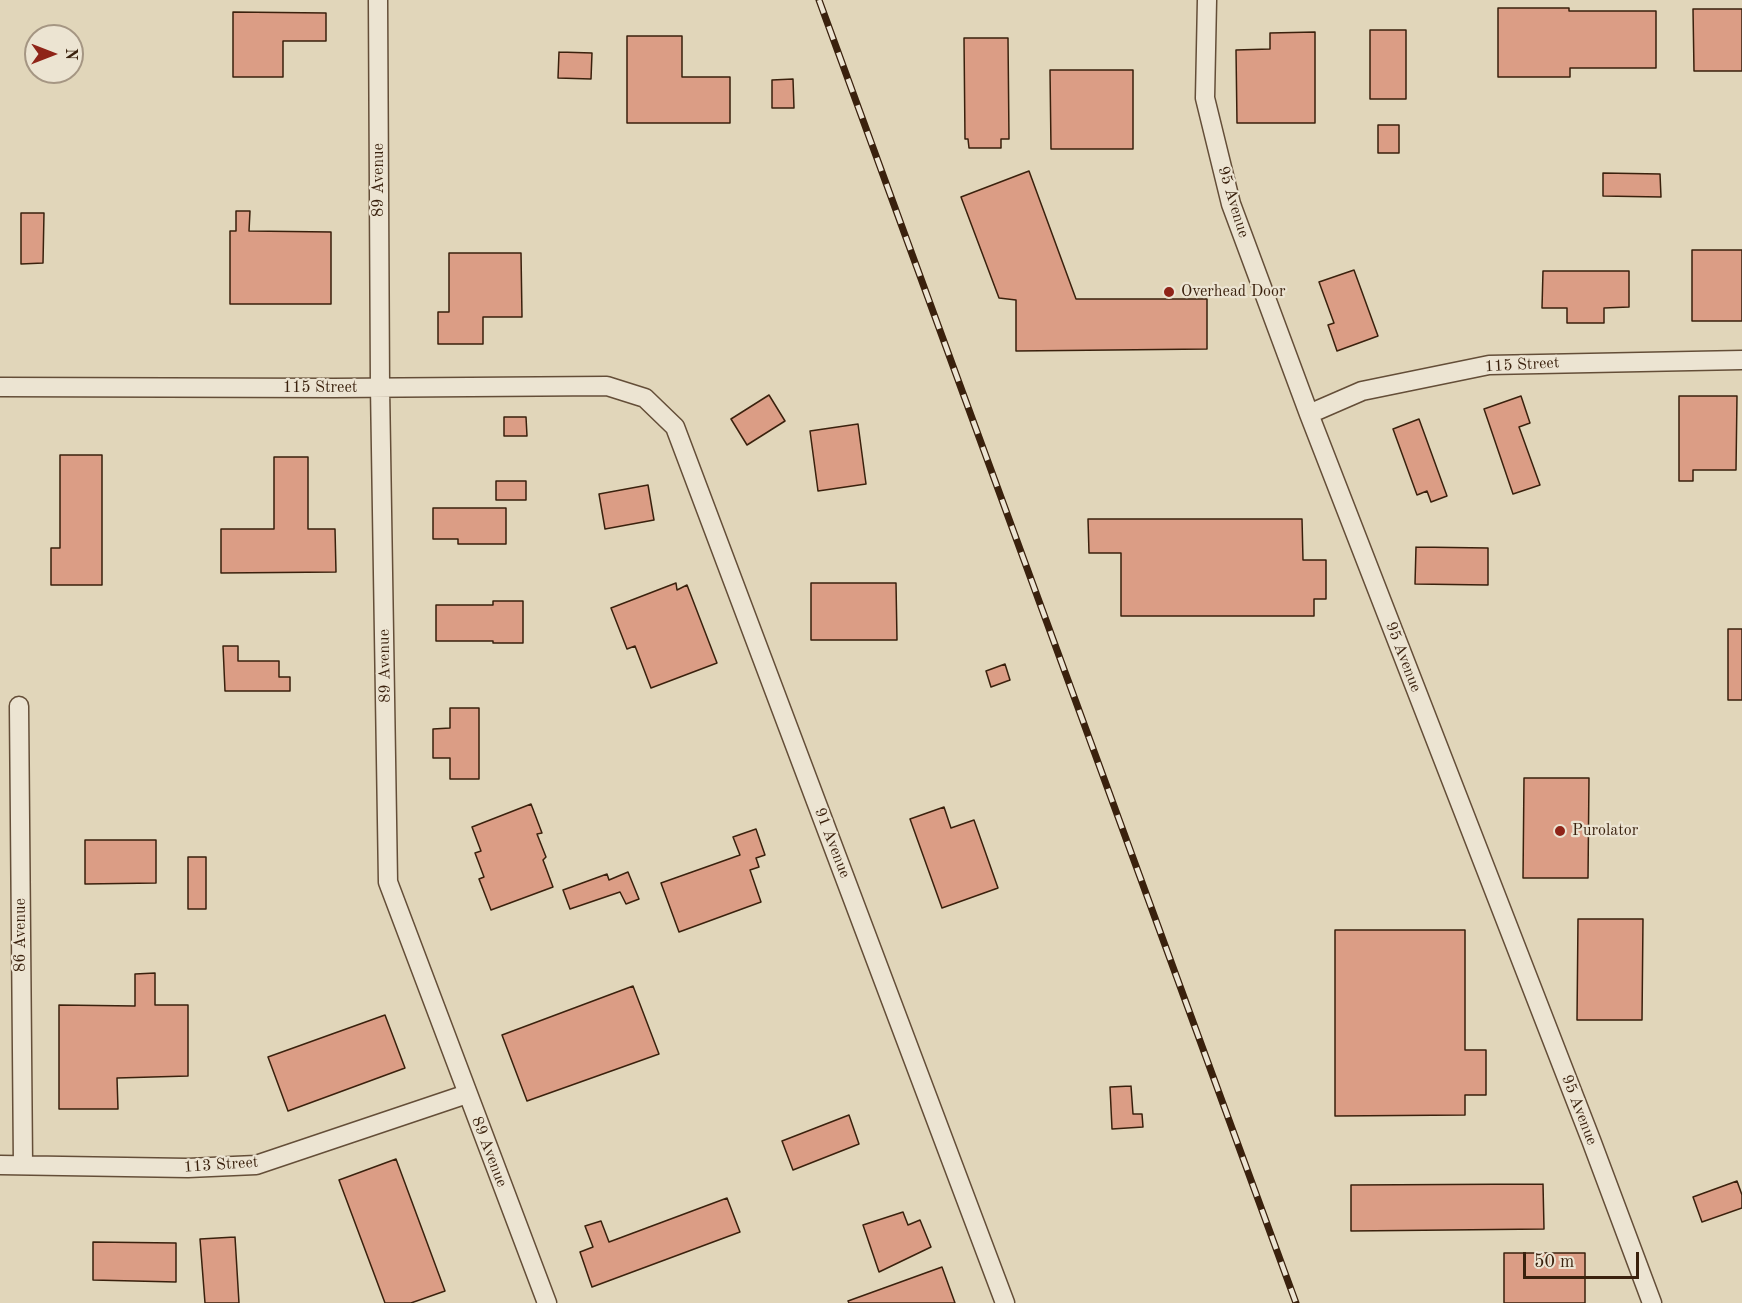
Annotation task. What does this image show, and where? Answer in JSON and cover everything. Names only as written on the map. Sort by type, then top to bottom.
[{"type":"street","name":"89 Avenue","points":[[378,0],[380,387],[388,882],[546,1303]]},
{"type":"street","name":"95 Avenue","points":[[1207,0],[1205,98],[1228,193],[1309,414],[1652,1303]]},
{"type":"street","name":"115 Street","points":[[1309,414],[1362,391],[1489,365],[1742,360]]},
{"type":"street","name":"115 Street","points":[[0,387],[607,386],[639,396]]},
{"type":"street","name":"91 Avenue","points":[[639,396],[645,398],[675,427],[1005,1303]]},
{"type":"street","name":"86 Avenue","points":[[19,706],[23,1165]]},
{"type":"street","name":"113 Street","points":[[0,1165],[188,1168],[256,1165],[467,1094]]},
{"type":"building","points":[[1498,8],[1656,11],[1656,68],[1570,68],[1570,77],[1498,77]]},
{"type":"building","points":[[1693,9],[1742,9],[1742,71],[1694,71]]},
{"type":"building","points":[[233,12],[326,13],[326,41],[283,41],[283,77],[233,77]]},
{"type":"building","points":[[1370,30],[1406,30],[1406,99],[1370,99]]},
{"type":"building","points":[[1315,32],[1315,123],[1237,123],[1236,50],[1270,49],[1270,33]]},
{"type":"building","points":[[627,36],[682,36],[682,77],[730,77],[730,123],[627,123]]},
{"type":"building","points":[[964,38],[1008,38],[1009,139],[1001,139],[1001,148],[969,148],[968,139],[965,139]]},
{"type":"building","points":[[559,52],[592,53],[591,79],[558,78]]},
{"type":"building","points":[[1050,70],[1133,70],[1133,149],[1051,149]]},
{"type":"building","points":[[793,79],[794,108],[772,108],[772,80]]},
{"type":"building","points":[[1378,125],[1399,125],[1399,153],[1378,153]]},
{"type":"building","points":[[1029,171],[1076,299],[1207,299],[1207,349],[1016,351],[1016,300],[999,298],[961,197]]},
{"type":"building","points":[[1603,173],[1660,174],[1661,197],[1603,196]]},
{"type":"building","points":[[236,211],[250,211],[249,231],[331,232],[331,304],[230,304],[230,231],[236,231]]},
{"type":"building","points":[[21,213],[44,213],[43,263],[21,264]]},
{"type":"building","points":[[1692,250],[1742,250],[1742,321],[1692,321]]},
{"type":"building","points":[[449,253],[521,253],[522,317],[483,317],[483,344],[438,344],[438,312],[449,312]]},
{"type":"building","points":[[1354,270],[1378,336],[1337,351],[1328,325],[1334,323],[1319,282]]},
{"type":"building","points":[[1543,271],[1629,271],[1629,307],[1604,308],[1604,323],[1567,323],[1567,308],[1542,308]]},
{"type":"building","points":[[769,395],[785,421],[747,445],[731,419]]},
{"type":"building","points":[[1521,396],[1530,423],[1519,427],[1540,485],[1513,494],[1484,409]]},
{"type":"building","points":[[1679,396],[1737,396],[1736,470],[1693,470],[1693,481],[1679,481]]},
{"type":"building","points":[[504,417],[526,417],[527,436],[504,436]]},
{"type":"building","points":[[1419,419],[1447,496],[1431,502],[1427,491],[1417,495],[1393,429]]},
{"type":"building","points":[[858,424],[866,484],[818,491],[810,431]]},
{"type":"building","points":[[60,455],[102,455],[102,585],[51,585],[51,548],[60,548]]},
{"type":"building","points":[[274,457],[308,457],[308,529],[335,529],[336,572],[221,573],[221,529],[274,529]]},
{"type":"building","points":[[496,481],[526,481],[526,500],[496,500]]},
{"type":"building","points":[[648,485],[654,520],[605,529],[599,494]]},
{"type":"building","points":[[433,508],[506,508],[506,544],[458,544],[458,539],[433,539]]},
{"type":"building","points":[[1088,519],[1302,519],[1303,560],[1326,560],[1326,599],[1314,599],[1314,616],[1121,616],[1121,553],[1089,553]]},
{"type":"building","points":[[1416,547],[1488,548],[1488,585],[1415,584]]},
{"type":"building","points":[[676,583],[677,590],[687,585],[717,663],[651,688],[635,646],[627,649],[611,608]]},
{"type":"building","points":[[811,583],[896,583],[897,640],[811,640]]},
{"type":"building","points":[[493,601],[523,601],[523,643],[436,641],[436,605],[493,605]]},
{"type":"building","points":[[1728,629],[1742,629],[1742,700],[1728,700]]},
{"type":"building","points":[[223,646],[238,646],[238,661],[279,661],[279,677],[290,677],[290,691],[225,691]]},
{"type":"building","points":[[1005,664],[1010,680],[991,687],[986,671]]},
{"type":"building","points":[[450,708],[479,708],[479,779],[450,779],[450,758],[433,758],[433,729],[450,728]]},
{"type":"building","points":[[1524,778],[1589,778],[1588,878],[1523,878]]},
{"type":"building","points":[[531,804],[542,833],[537,834],[546,857],[543,860],[553,887],[491,910],[479,879],[484,877],[475,853],[481,851],[472,827]]},
{"type":"building","points":[[944,807],[951,828],[974,820],[998,888],[942,908],[910,819]]},
{"type":"building","points":[[756,829],[765,855],[756,858],[759,867],[750,870],[761,902],[679,932],[661,883],[740,855],[733,837]]},
{"type":"building","points":[[85,840],[156,840],[156,883],[85,884]]},
{"type":"building","points":[[188,857],[206,857],[206,909],[188,909]]},
{"type":"building","points":[[628,872],[639,899],[626,904],[620,892],[570,909],[563,890],[607,874],[609,880]]},
{"type":"building","points":[[1578,919],[1643,919],[1642,1020],[1577,1020]]},
{"type":"building","points":[[1335,930],[1465,930],[1465,1050],[1486,1050],[1486,1095],[1465,1095],[1465,1115],[1335,1116]]},
{"type":"building","points":[[155,973],[155,1005],[188,1005],[188,1076],[117,1078],[118,1109],[59,1109],[59,1005],[135,1006],[135,974]]},
{"type":"building","points":[[633,986],[659,1054],[527,1101],[502,1035]]},
{"type":"building","points":[[385,1015],[405,1068],[288,1111],[268,1057]]},
{"type":"building","points":[[1131,1086],[1133,1114],[1142,1114],[1143,1127],[1112,1129],[1110,1087]]},
{"type":"building","points":[[849,1115],[859,1144],[793,1170],[782,1141]]},
{"type":"building","points":[[396,1159],[445,1291],[411,1303],[385,1303],[339,1180]]},
{"type":"building","points":[[1737,1181],[1742,1195],[1742,1208],[1702,1222],[1693,1197]]},
{"type":"building","points":[[1543,1184],[1544,1229],[1351,1231],[1351,1185]]},
{"type":"building","points":[[727,1198],[740,1232],[592,1287],[580,1252],[593,1247],[585,1226],[601,1221],[609,1242]]},
{"type":"building","points":[[903,1212],[908,1225],[920,1220],[931,1247],[879,1272],[863,1225]]},
{"type":"building","points":[[235,1237],[239,1303],[205,1303],[200,1239]]},
{"type":"building","points":[[93,1242],[176,1243],[176,1282],[93,1280]]},
{"type":"building","points":[[1504,1253],[1585,1253],[1585,1303],[1504,1303]]},
{"type":"building","points":[[942,1267],[955,1303],[849,1303],[848,1301]]},
{"type":"railway","points":[[819,0],[1296,1303]]},
{"type":"place","name":"Overhead Door","points":[[1169,292]]},
{"type":"place","name":"Purolator","points":[[1560,831]]}]
